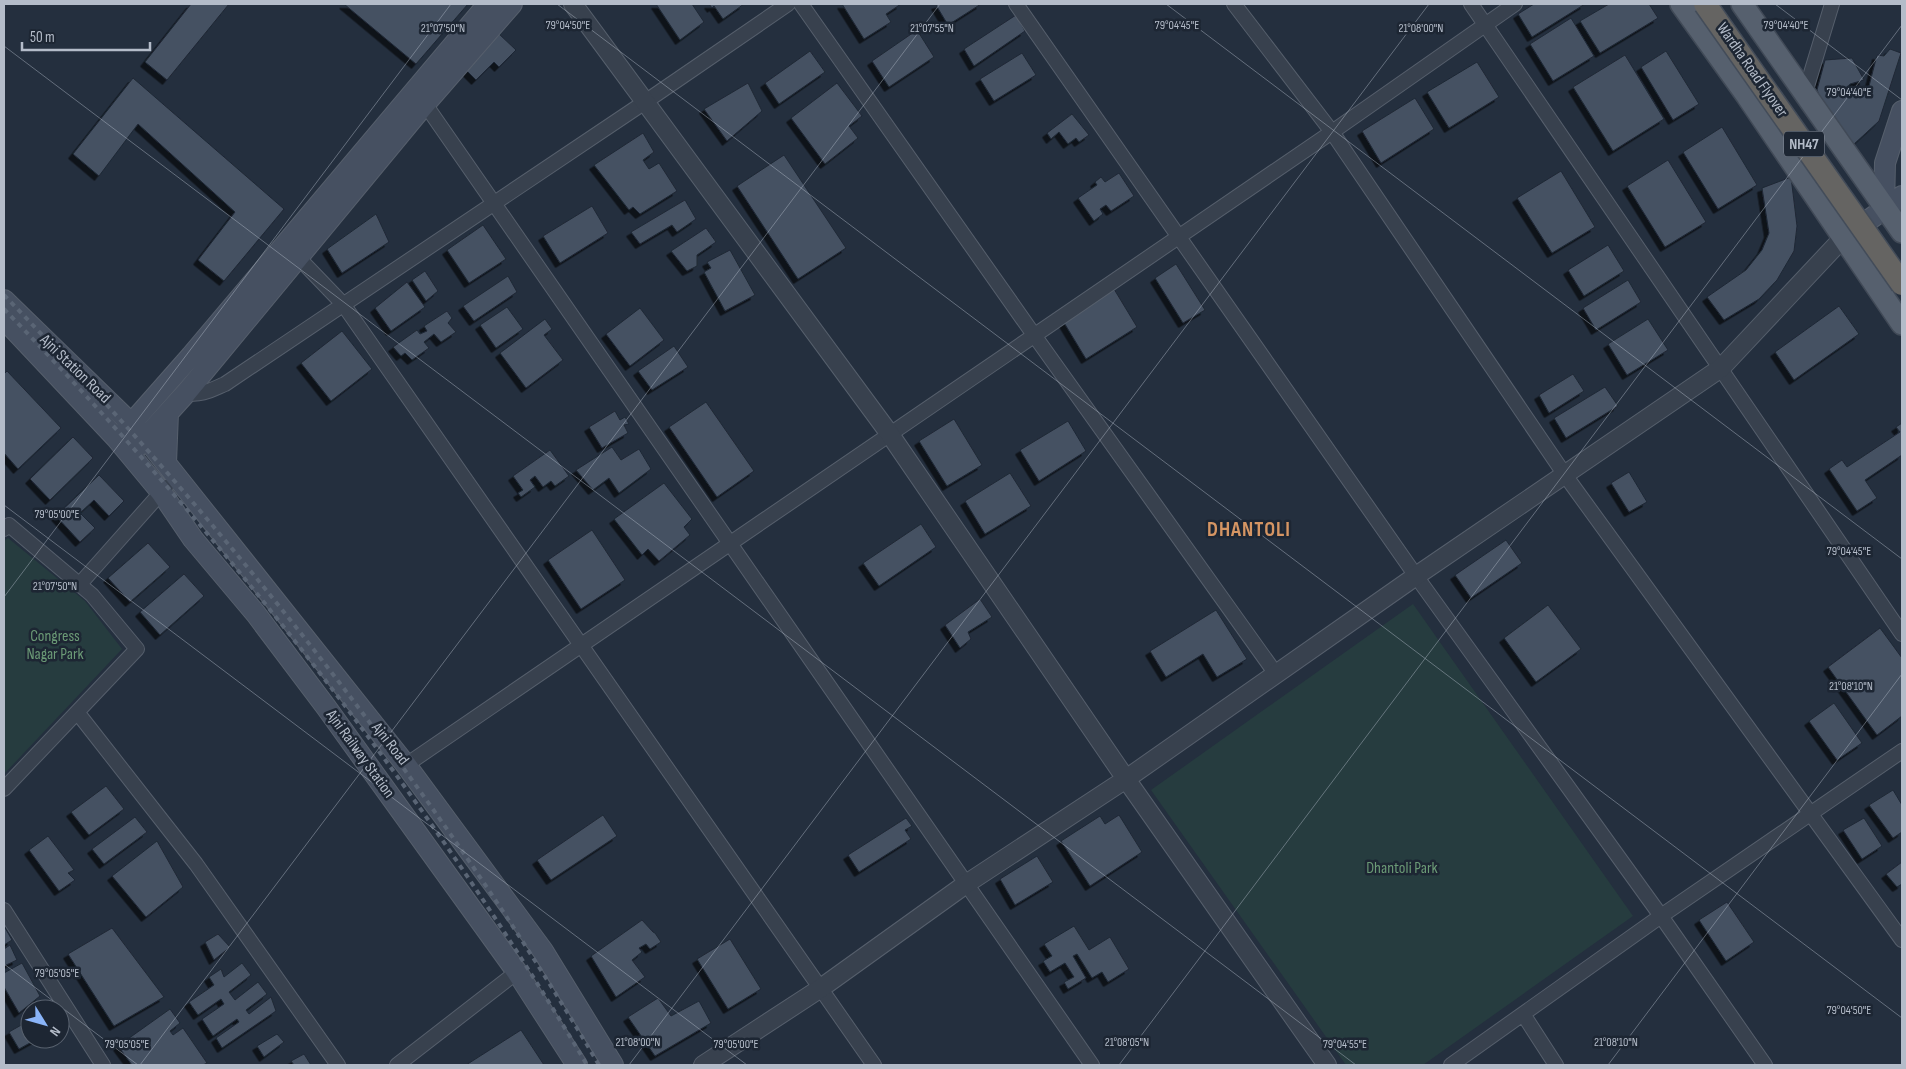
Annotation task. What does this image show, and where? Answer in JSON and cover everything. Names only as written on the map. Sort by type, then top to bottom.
[{"type":"highway","name":"Wardha Road Flyover","points":[[1704,4],[1902,284]]},
{"type":"highway","name":"Wardha Road Flyover","points":[[1722,4],[1902,259]]},
{"type":"main road","points":[[138,431],[156,395],[488,4]]},
{"type":"main road","points":[[123,447],[138,431],[168,413],[186,393],[300,258],[424,104],[512,4]]},
{"type":"main road","points":[[1681,4],[1747,96],[1842,239],[1902,324]]},
{"type":"main road","points":[[1742,4],[1902,232]]},
{"type":"main road","points":[[1884,207],[1885,163],[1902,111]]},
{"type":"main road","points":[[1842,239],[1884,207],[1902,196]]},
{"type":"main road","name":"Ajni Station Road","points":[[4,300],[138,431]]},
{"type":"main road","name":"Ajni Railway Station","points":[[4,319],[123,447],[161,492],[193,538],[256,614],[326,707],[517,972],[577,1065]]},
{"type":"main road","points":[[114,408],[156,395]]},
{"type":"main road","points":[[168,413],[171,469]]},
{"type":"main road","name":"Ajni Road","points":[[138,431],[171,469],[406,765],[543,951],[607,1063]]},
{"type":"street","points":[[573,4],[889,433],[1126,779],[1327,1065]]},
{"type":"street","points":[[186,393],[204,394],[225,384],[788,4]]},
{"type":"street","points":[[801,4],[1276,674]]},
{"type":"street","points":[[1016,4],[1416,576],[1661,916],[1765,1065]]},
{"type":"street","points":[[1234,4],[1332,132],[1565,475],[1902,940]]},
{"type":"street","points":[[1471,4],[1722,368],[1902,634]]},
{"type":"street","points":[[406,765],[889,433],[1332,132],[1515,4]]},
{"type":"street","points":[[1805,93],[1832,4]]},
{"type":"street","points":[[424,104],[1092,1065]]},
{"type":"street","points":[[703,1065],[821,988],[966,884],[1126,779],[1416,576],[1722,368],[1842,239]]},
{"type":"street","points":[[284,244],[300,258],[343,304],[874,1065]]},
{"type":"street","points":[[79,584],[161,492],[171,469]]},
{"type":"street","points":[[4,529],[9,525],[92,595],[137,649],[4,789]]},
{"type":"street","points":[[77,712],[196,864],[338,1065]]},
{"type":"street","points":[[1451,1065],[1661,916],[1811,816],[1902,751]]},
{"type":"street","points":[[4,910],[103,1065]]},
{"type":"street","points":[[397,1065],[517,972]]},
{"type":"street","points":[[1523,1014],[1556,1065]]},
{"type":"green space","name":"Congress Nagar Park","points":[[8,538],[85,601],[122,649],[4,774],[4,541]]},
{"type":"green space","name":"Dhantoli Park","points":[[1413,604],[1633,916],[1423,1065],[1346,1065],[1151,790]]},
{"type":"building","points":[[191,4],[229,4],[167,80],[145,62]]},
{"type":"building","points":[[344,4],[468,4],[416,64]]},
{"type":"building","points":[[656,4],[692,4],[704,22],[680,40]]},
{"type":"building","points":[[709,4],[744,4],[723,19],[714,6],[712,8]]},
{"type":"building","points":[[842,4],[901,4],[886,14],[891,22],[864,39]]},
{"type":"building","points":[[981,4],[948,25],[936,5]]},
{"type":"building","points":[[1534,4],[1585,4],[1532,37],[1518,14]]},
{"type":"building","points":[[1609,4],[1649,4],[1658,18],[1600,53],[1580,21]]},
{"type":"building","points":[[1016,15],[1025,31],[974,66],[964,49]]},
{"type":"building","points":[[1571,18],[1594,56],[1553,81],[1530,44]]},
{"type":"building","points":[[917,30],[934,57],[889,87],[872,61]]},
{"type":"building","points":[[498,33],[516,50],[499,67],[494,62],[476,80],[464,68]]},
{"type":"building","points":[[1890,49],[1901,53],[1879,121],[1853,145],[1830,121],[1817,90],[1825,60],[1852,58],[1864,80],[1850,84],[1847,88],[1867,94],[1877,55],[1884,56]]},
{"type":"building","points":[[810,51],[825,72],[779,104],[765,83]]},
{"type":"building","points":[[1666,51],[1699,104],[1673,120],[1641,67]]},
{"type":"building","points":[[1022,53],[1036,75],[994,101],[980,79]]},
{"type":"building","points":[[1625,55],[1664,119],[1613,151],[1573,87]]},
{"type":"building","points":[[1477,62],[1499,97],[1449,128],[1427,92]]},
{"type":"building","points":[[133,78],[284,209],[224,281],[198,260],[235,212],[138,124],[99,176],[73,154]]},
{"type":"building","points":[[748,83],[762,111],[727,141],[704,109]]},
{"type":"building","points":[[837,83],[862,116],[849,126],[858,138],[825,164],[791,118]]},
{"type":"building","points":[[1415,98],[1434,129],[1381,163],[1362,131]]},
{"type":"building","points":[[1072,114],[1089,135],[1079,142],[1076,138],[1068,144],[1059,132],[1051,139],[1047,133]]},
{"type":"building","points":[[1722,127],[1757,185],[1718,209],[1683,152]]},
{"type":"building","points":[[643,133],[654,152],[643,160],[649,169],[659,163],[677,191],[640,214],[633,207],[629,210],[594,165]]},
{"type":"building","points":[[784,155],[846,248],[798,279],[737,186]]},
{"type":"building","points":[[1668,160],[1706,222],[1665,247],[1627,186]]},
{"type":"building","points":[[1561,171],[1595,227],[1552,253],[1517,198]]},
{"type":"building","points":[[1119,173],[1134,196],[1111,211],[1106,205],[1100,209],[1103,214],[1094,221],[1078,198],[1097,185],[1095,182],[1101,177],[1105,182]]},
{"type":"building","points":[[1791,177],[1797,226],[1794,251],[1777,280],[1759,299],[1724,320],[1707,297],[1746,270],[1762,250],[1769,233],[1762,188]]},
{"type":"building","points":[[685,200],[696,219],[677,232],[672,225],[640,244],[631,232]]},
{"type":"building","points":[[592,206],[608,233],[560,263],[543,236]]},
{"type":"building","points":[[376,214],[389,242],[342,273],[327,249]]},
{"type":"building","points":[[483,225],[506,259],[469,283],[447,250]]},
{"type":"building","points":[[706,228],[716,242],[697,255],[697,266],[687,271],[671,251]]},
{"type":"building","points":[[1608,245],[1624,271],[1584,296],[1568,270]]},
{"type":"building","points":[[730,250],[755,295],[725,311],[704,272],[711,268],[707,262]]},
{"type":"building","points":[[1176,264],[1205,310],[1183,323],[1155,278]]},
{"type":"building","points":[[425,271],[438,291],[426,301],[412,280]]},
{"type":"building","points":[[508,276],[517,292],[474,321],[463,306]]},
{"type":"building","points":[[1628,280],[1641,302],[1596,330],[1583,308]]},
{"type":"building","points":[[407,282],[425,307],[391,331],[375,308]]},
{"type":"building","points":[[1114,289],[1137,327],[1086,359],[1063,321]]},
{"type":"building","points":[[1839,306],[1859,334],[1794,380],[1775,352]]},
{"type":"building","points":[[507,307],[523,329],[496,348],[480,325]]},
{"type":"building","points":[[640,308],[664,340],[630,366],[606,334]]},
{"type":"building","points":[[447,311],[452,318],[448,323],[456,332],[441,342],[434,334],[424,342],[429,348],[412,360],[405,353],[401,356],[393,347],[417,330],[420,334],[427,331],[424,326]]},
{"type":"building","points":[[545,319],[552,329],[544,335],[563,360],[526,388],[500,353]]},
{"type":"building","points":[[1648,319],[1668,350],[1627,375],[1608,344]]},
{"type":"building","points":[[342,331],[372,369],[331,401],[301,363]]},
{"type":"building","points":[[674,346],[688,367],[652,390],[638,371]]},
{"type":"building","points":[[7,371],[61,428],[18,469],[4,453],[4,374]]},
{"type":"building","points":[[1573,374],[1584,391],[1549,413],[1539,395]]},
{"type":"building","points":[[1605,387],[1618,406],[1566,438],[1554,418]]},
{"type":"building","points":[[706,402],[754,471],[717,497],[669,427]]},
{"type":"building","points":[[615,411],[620,420],[625,417],[629,424],[624,425],[628,433],[602,448],[589,427]]},
{"type":"building","points":[[954,419],[982,465],[947,486],[919,441]]},
{"type":"building","points":[[1068,421],[1086,451],[1039,481],[1020,450]]},
{"type":"building","points":[[1902,423],[1902,455],[1865,480],[1877,498],[1857,511],[1829,469],[1842,460],[1847,467],[1900,432],[1896,427]]},
{"type":"building","points":[[73,437],[93,458],[50,500],[30,479]]},
{"type":"building","points":[[612,447],[621,460],[639,449],[651,469],[619,493],[609,478],[593,490],[576,470]]},
{"type":"building","points":[[550,450],[569,476],[555,486],[551,481],[543,487],[535,476],[530,480],[535,487],[521,497],[518,493],[523,490],[513,476]]},
{"type":"building","points":[[1629,472],[1647,502],[1629,512],[1611,483]]},
{"type":"building","points":[[1010,473],[1031,506],[985,534],[965,501]]},
{"type":"building","points":[[99,475],[124,501],[109,516],[94,500],[80,513],[95,528],[80,542],[56,516]]},
{"type":"building","points":[[664,483],[692,519],[684,527],[690,535],[659,561],[648,549],[642,555],[614,519]]},
{"type":"building","points":[[921,524],[936,547],[879,586],[863,563]]},
{"type":"building","points":[[592,530],[625,580],[581,609],[548,560]]},
{"type":"building","points":[[1506,540],[1522,563],[1471,598],[1455,575]]},
{"type":"building","points":[[148,543],[170,567],[130,602],[108,578]]},
{"type":"building","points":[[184,574],[204,596],[160,635],[140,612]]},
{"type":"building","points":[[980,599],[992,617],[968,632],[971,639],[960,648],[945,625]]},
{"type":"building","points":[[1548,605],[1581,649],[1536,682],[1504,638]]},
{"type":"building","points":[[1216,610],[1247,659],[1217,677],[1203,654],[1166,677],[1150,651]]},
{"type":"building","points":[[1880,628],[1902,658],[1902,716],[1877,735],[1828,667]]},
{"type":"building","points":[[1834,703],[1862,743],[1837,760],[1809,721]]},
{"type":"building","points":[[106,786],[124,809],[89,835],[71,812]]},
{"type":"building","points":[[1893,790],[1902,805],[1902,832],[1893,838],[1869,805]]},
{"type":"building","points":[[603,815],[617,836],[551,880],[537,860]]},
{"type":"building","points":[[1119,815],[1142,852],[1090,886],[1061,841],[1100,816],[1105,824]]},
{"type":"building","points":[[135,817],[147,832],[104,864],[92,849]]},
{"type":"building","points":[[906,818],[912,826],[905,830],[911,839],[859,872],[848,855]]},
{"type":"building","points":[[1864,818],[1882,846],[1862,859],[1843,830]]},
{"type":"building","points":[[48,836],[74,870],[68,873],[75,880],[59,891],[29,850]]},
{"type":"building","points":[[157,841],[183,887],[146,917],[112,876]]},
{"type":"building","points":[[1037,856],[1053,882],[1015,905],[1000,879]]},
{"type":"building","points":[[1902,862],[1902,884],[1897,887],[1886,874]]},
{"type":"building","points":[[1727,902],[1754,942],[1726,961],[1699,920]]},
{"type":"building","points":[[642,920],[661,942],[650,949],[646,944],[639,948],[642,952],[632,960],[645,977],[616,997],[591,956]]},
{"type":"building","points":[[4,926],[12,940],[4,945]]},
{"type":"building","points":[[1074,926],[1089,950],[1110,937],[1129,969],[1108,982],[1102,972],[1092,978],[1077,954],[1073,956],[1086,978],[1068,989],[1064,982],[1074,977],[1065,963],[1050,972],[1043,961],[1052,956],[1044,944]]},
{"type":"building","points":[[112,928],[164,997],[114,1026],[68,954]]},
{"type":"building","points":[[218,934],[230,947],[214,960],[205,942]]},
{"type":"building","points":[[730,939],[761,989],[728,1009],[697,959]]},
{"type":"building","points":[[10,945],[17,960],[4,966],[4,949]]},
{"type":"building","points":[[22,963],[40,996],[36,999],[20,999],[19,1013],[4,987],[4,973]]},
{"type":"building","points":[[242,963],[251,975],[229,992],[235,1000],[258,982],[267,994],[246,1010],[249,1014],[271,997],[276,1011],[222,1048],[216,1038],[239,1022],[237,1019],[213,1036],[202,1019],[224,1004],[221,999],[198,1015],[189,1002],[214,985],[209,977],[221,969],[224,977]]},
{"type":"building","points":[[658,998],[671,1016],[699,1001],[711,1023],[655,1056],[628,1017]]},
{"type":"building","points":[[170,1009],[180,1023],[170,1031],[173,1035],[183,1028],[207,1063],[203,1065],[132,1065],[118,1046]]},
{"type":"building","points":[[20,1026],[20,1048],[19,1049],[9,1032]]},
{"type":"building","points":[[521,1030],[544,1065],[466,1065]]},
{"type":"building","points":[[277,1034],[284,1042],[264,1057],[257,1046]]},
{"type":"building","points":[[304,1054],[311,1065],[294,1065],[291,1061]]},
{"type":"railway","points":[[4,295],[87,383],[168,474],[247,567],[324,663],[398,760],[468,860],[536,962],[599,1065]]},
{"type":"railway","points":[[4,309],[166,485],[243,576],[318,670],[390,766],[459,864],[525,963],[587,1065]]},
{"type":"district","name":"DHANTOLI","points":[[1249,529]]}]
